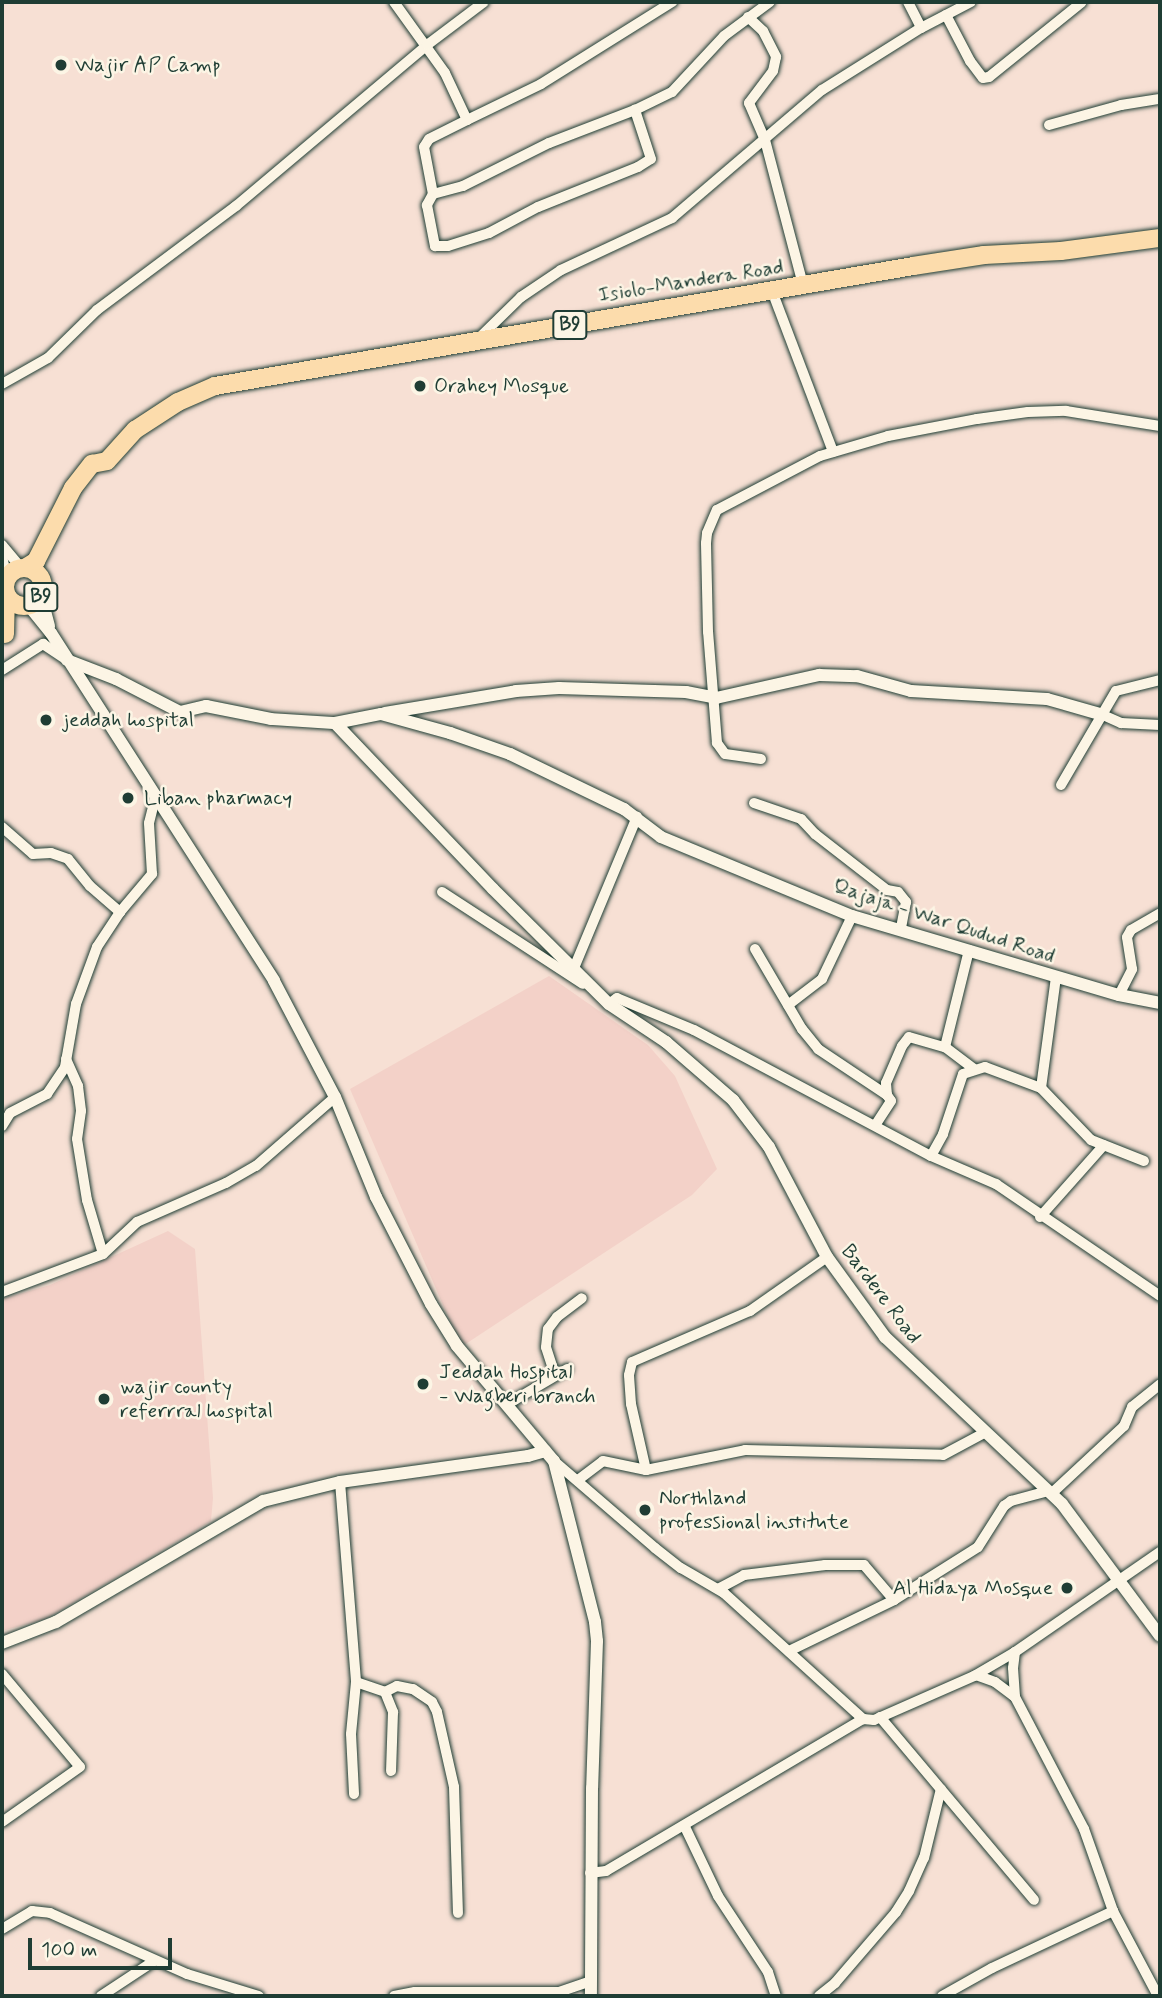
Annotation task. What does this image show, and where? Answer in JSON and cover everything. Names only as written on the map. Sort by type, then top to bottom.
[{"type":"highway","name":"Isiolo-Mandera Road","points":[[4,637],[15,577],[36,561],[74,488],[92,464],[107,461],[135,430],[197,392],[269,374],[474,343],[620,315],[984,255],[1061,251],[1160,238]]},
{"type":"highway","name":"Isiolo-Mandera Road","points":[[4,637],[34,597],[47,565],[48,539]]},
{"type":"highway","name":"B9","points":[[35,572],[34,597],[13,603],[15,577],[35,572]]},
{"type":"street","points":[[394,2],[427,45],[467,120]]},
{"type":"street","points":[[2,369],[6,382],[48,358],[97,310],[236,206],[427,45],[484,2]]},
{"type":"street","points":[[635,110],[651,159],[607,182],[538,207],[489,233],[448,246],[435,246],[427,205],[433,194],[424,146],[429,139],[541,84],[673,2]]},
{"type":"street","points":[[433,194],[463,187],[549,143],[635,110],[672,92],[724,36],[770,2]]},
{"type":"street","points":[[908,2],[921,28]]},
{"type":"street","points":[[474,343],[521,297],[561,270],[672,218],[822,90],[921,28],[971,2]]},
{"type":"street","points":[[946,15],[970,61],[983,78],[989,77],[1082,2]]},
{"type":"street","points":[[748,17],[763,31],[776,57],[773,71],[749,103],[765,140],[803,285]]},
{"type":"street","points":[[1049,125],[1122,105],[1160,99]]},
{"type":"street","points":[[772,291],[833,452]]},
{"type":"street","points":[[761,759],[725,754],[719,749],[708,632],[706,543],[707,533],[717,510],[833,452],[888,436],[1028,412],[1066,411],[1160,426]]},
{"type":"street","points":[[1145,425],[1160,432]]},
{"type":"street","points":[[2,545],[15,577]]},
{"type":"street","points":[[2,556],[15,577]]},
{"type":"street","points":[[34,597],[67,660],[274,981],[335,1097],[376,1197],[431,1304],[457,1346],[554,1461],[655,1548],[718,1589],[863,1719]]},
{"type":"street","points":[[2,670],[43,645],[67,660]]},
{"type":"street","name":"Qajaja - War Qudud Road","points":[[67,660],[116,679],[147,698],[180,712],[206,706],[271,719],[335,723],[382,714],[450,733],[510,754],[637,817],[661,838],[852,916],[901,928],[1119,995],[1159,1000]]},
{"type":"street","points":[[382,714],[516,691],[559,688],[686,692],[716,698],[819,675],[857,676],[911,691],[1047,699],[1121,723],[1160,725]]},
{"type":"street","points":[[1061,785],[1116,691],[1160,680]]},
{"type":"street","name":"Bardere Road","points":[[335,723],[493,889],[608,1003],[666,1042],[745,1113],[769,1147],[827,1257],[895,1348],[1050,1493],[1121,1580],[1160,1636]]},
{"type":"street","points":[[2,1126],[10,1113],[47,1094],[58,1079],[76,1004],[97,947],[120,912],[152,874],[149,824],[156,795]]},
{"type":"street","points":[[754,803],[801,819],[815,834],[887,890],[898,892],[905,902],[901,928]]},
{"type":"street","points":[[574,968],[637,817]]},
{"type":"street","points":[[2,827],[33,854],[51,853],[68,859],[90,886],[120,912]]},
{"type":"street","points":[[442,892],[574,977],[608,1003],[617,998],[694,1030],[774,1075],[876,1124],[931,1156],[996,1184],[1040,1217],[1160,1296]]},
{"type":"street","points":[[1119,995],[1132,969],[1127,937],[1131,930],[1160,913]]},
{"type":"street","points":[[788,1005],[822,979],[852,916]]},
{"type":"street","points":[[755,949],[818,1049],[887,1094]]},
{"type":"street","points":[[945,1047],[969,950]]},
{"type":"street","points":[[1041,1088],[1056,977]]},
{"type":"street","points":[[876,1124],[891,1101],[886,1083],[905,1040],[913,1038],[945,1047],[974,1069]]},
{"type":"street","points":[[65,1057],[78,1086],[81,1111],[77,1139],[87,1200],[103,1254]]},
{"type":"street","points":[[931,1156],[943,1133],[963,1074],[985,1067],[1041,1088],[1084,1134],[1144,1161]]},
{"type":"street","points":[[2,1292],[103,1254],[137,1222],[189,1201],[256,1166],[335,1097]]},
{"type":"street","points":[[1040,1217],[1104,1144]]},
{"type":"street","points":[[646,1470],[631,1404],[629,1375],[632,1362],[750,1311],[827,1257]]},
{"type":"street","points":[[555,1375],[546,1347],[548,1329],[556,1317],[582,1298]]},
{"type":"street","points":[[506,1405],[567,1368]]},
{"type":"street","points":[[789,1651],[894,1600],[978,1547],[1004,1506],[1011,1501],[1050,1493],[1124,1426],[1132,1407],[1160,1384]]},
{"type":"street","points":[[578,1480],[603,1461],[646,1470],[745,1450],[943,1455],[986,1432]]},
{"type":"street","points":[[2,1643],[56,1622],[263,1501],[341,1482],[528,1456],[545,1451]]},
{"type":"street","points":[[554,1461],[595,1622],[597,1676],[590,1873],[591,1996]]},
{"type":"street","points":[[341,1482],[356,1682],[351,1734],[354,1794]]},
{"type":"street","points":[[590,1873],[606,1871],[685,1827],[863,1719],[880,1717],[976,1675],[1015,1652],[1160,1552]]},
{"type":"street","points":[[718,1589],[744,1574],[825,1565],[864,1565],[894,1600]]},
{"type":"street","points":[[1015,1652],[1015,1697],[1084,1829],[1113,1911],[1158,1996]]},
{"type":"street","points":[[2,1674],[80,1767],[2,1822]]},
{"type":"street","points":[[976,1675],[995,1682],[1015,1697]]},
{"type":"street","points":[[356,1682],[385,1692],[397,1686],[413,1689],[432,1702],[437,1712],[454,1787],[458,1913]]},
{"type":"street","points":[[385,1692],[393,1712],[391,1771]]},
{"type":"street","points":[[880,1717],[1034,1900]]},
{"type":"street","points":[[819,1996],[835,1983],[887,1922],[909,1891],[923,1858],[941,1789]]},
{"type":"street","points":[[685,1827],[718,1896],[768,1972],[776,1996]]},
{"type":"street","points":[[2,1929],[32,1911],[40,1911],[77,1924],[154,1961],[259,1996]]},
{"type":"street","points":[[943,1996],[992,1968],[1113,1911]]},
{"type":"street","points":[[101,1996],[154,1961]]},
{"type":"street","points":[[394,1996],[415,1992],[559,1992],[592,1981]]},
{"type":"street","points":[[559,1992],[572,1996]]},
{"type":"shaded area","points":[[549,976],[648,1045],[675,1076],[717,1169],[692,1195],[461,1347],[350,1089]]},
{"type":"shaded area","name":"wajir county referrral hospital","points":[[168,1231],[195,1249],[213,1498],[211,1521],[46,1619],[2,1631],[2,1299],[50,1285]]},
{"type":"place","name":"Wajir AP Camp","points":[[61,65]]},
{"type":"place","name":"Orahey Mosque","points":[[420,386]]},
{"type":"place","name":"jeddah hospital","points":[[46,720]]},
{"type":"place","name":"Liban pharmacy","points":[[128,798]]},
{"type":"place","name":"Jeddah Hospital - Wagberi branch","points":[[423,1384]]},
{"type":"place","name":"wajir county referrral hospital","points":[[104,1399]]},
{"type":"place","name":"Northland professional institute","points":[[645,1510]]},
{"type":"place","name":"Al Hidaya Mosque","points":[[1067,1588]]}]
